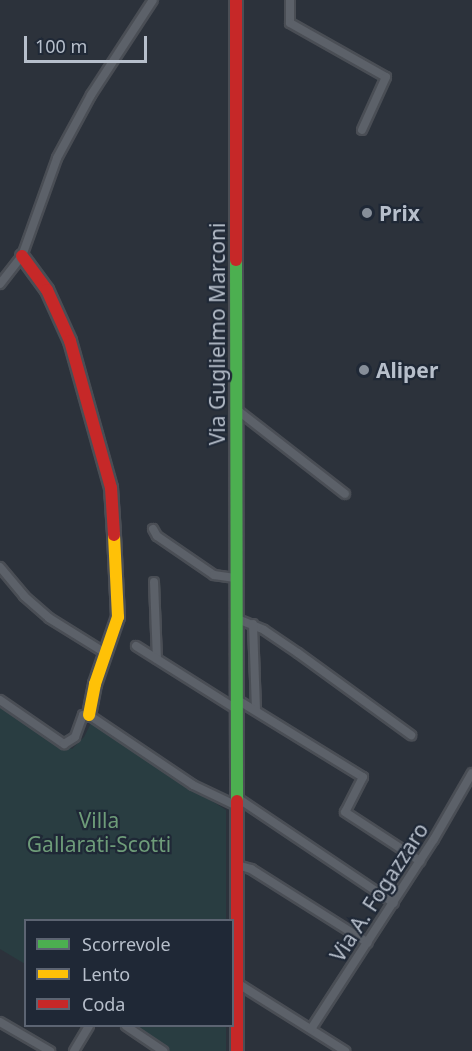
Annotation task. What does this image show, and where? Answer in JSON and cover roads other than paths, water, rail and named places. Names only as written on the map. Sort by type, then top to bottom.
[{"type":"street","points":[[0,284],[22,256],[57,158],[91,95],[153,0]]},
{"type":"street","name":"Via Guglielmo Marconi","points":[[236,0],[237,1051]]},
{"type":"street","points":[[290,0],[290,23],[387,76],[362,130]]},
{"type":"street","points":[[22,256],[47,290],[70,341],[111,488],[118,617],[95,684],[89,715]]},
{"type":"street","points":[[236,409],[345,494]]},
{"type":"street","points":[[153,529],[214,575],[235,578]]},
{"type":"street","points":[[0,567],[49,618],[107,654]]},
{"type":"street","points":[[154,582],[157,659]]},
{"type":"street","points":[[235,618],[253,624],[411,735]]},
{"type":"street","points":[[253,624],[256,709]]},
{"type":"street","points":[[136,646],[236,704],[256,709],[363,777],[345,812],[420,861]]},
{"type":"street","points":[[0,700],[64,744],[75,737],[83,714],[89,715],[193,785],[236,801],[394,903]]},
{"type":"street","name":"Via A. Fogazzaro","points":[[311,1029],[394,903],[472,772]]},
{"type":"street","points":[[237,865],[251,869],[368,943]]},
{"type":"street","points":[[237,982],[345,1051]]},
{"type":"street","points":[[0,1022],[50,1051]]},
{"type":"street","points":[[74,1051],[88,1027]]},
{"type":"street","points":[[127,1027],[163,1051]]},
{"type":"place","name":"Prix","points":[[367,213]]},
{"type":"place","name":"Aliper","points":[[364,370]]},
{"type":"park label","name":"Villa Gallarati-Scotti","points":[[99,832]]}]
